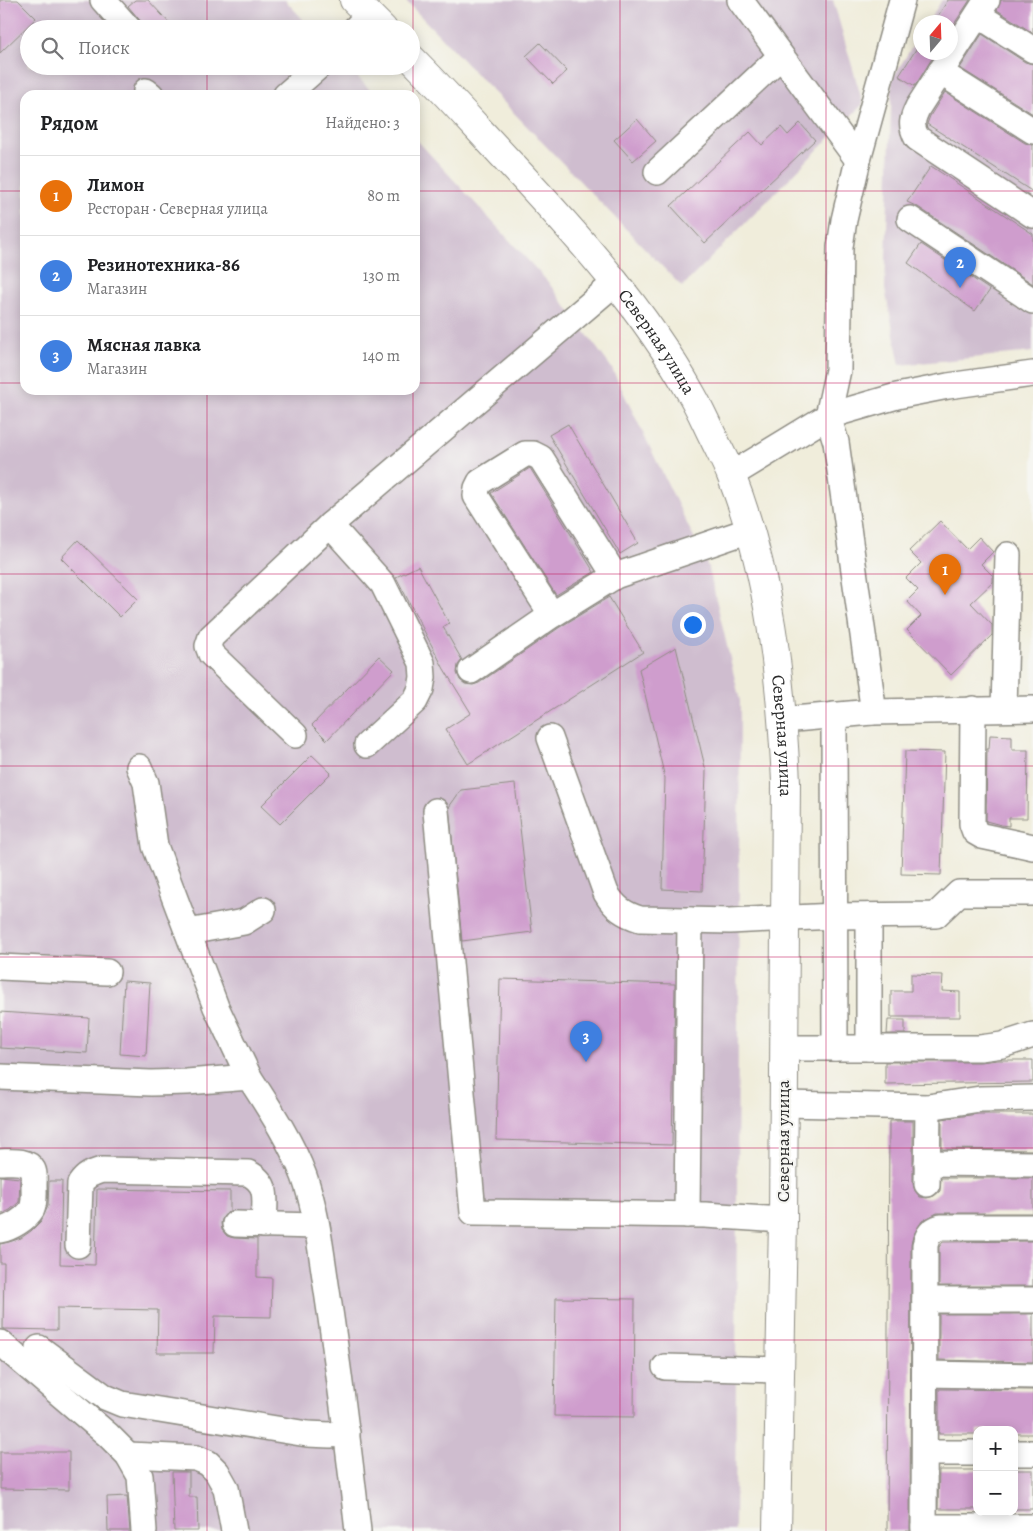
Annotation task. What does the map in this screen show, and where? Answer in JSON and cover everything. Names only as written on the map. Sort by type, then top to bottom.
[{"type":"main road","name":"Северная улица","points":[[420,68],[556,213],[616,282],[656,337],[692,396],[731,475],[750,530],[765,590],[774,642],[783,720],[786,782],[783,1220],[777,1531]]},
{"type":"lane","points":[[103,0],[121,20]]},
{"type":"lane","points":[[740,0],[858,160]]},
{"type":"lane","points":[[872,712],[872,699],[836,442],[828,416],[838,370],[840,247],[844,220],[858,160],[902,0]]},
{"type":"lane","points":[[1033,50],[982,7],[918,106],[913,118],[912,129],[917,138],[1033,215]]},
{"type":"lane","points":[[657,172],[781,56]]},
{"type":"lane","points":[[940,72],[1033,131]]},
{"type":"lane","points":[[292,90],[309,75]]},
{"type":"lane","points":[[910,219],[1033,301]]},
{"type":"lane","points":[[295,735],[211,654],[208,646],[212,636],[330,525],[616,282]]},
{"type":"lane","points":[[731,475],[828,416],[948,386],[1033,374]]},
{"type":"lane","points":[[552,615],[476,496],[480,482],[518,458],[525,454],[533,454],[541,458],[615,576]]},
{"type":"lane","points":[[330,525],[383,584],[422,663],[423,677],[421,689],[415,701],[368,745]]},
{"type":"lane","points":[[471,671],[552,615],[615,576],[750,530]]},
{"type":"lane","points":[[1004,708],[1008,555]]},
{"type":"lane","points":[[783,720],[872,712],[1004,708],[1033,709]]},
{"type":"lane","points":[[973,709],[972,824],[975,832],[982,836],[1033,847]]},
{"type":"lane","points":[[834,715],[835,1048]]},
{"type":"lane","points":[[550,738],[606,893],[615,906],[628,915],[640,919],[785,919],[835,916],[936,915],[958,893],[1033,894]]},
{"type":"lane","points":[[139,767],[146,783],[155,846],[216,1007],[249,1077],[268,1106],[298,1163],[313,1207],[341,1380],[358,1531]]},
{"type":"lane","points":[[436,811],[473,1212],[687,1215],[783,1220]]},
{"type":"lane","points":[[188,932],[244,922],[263,910]]},
{"type":"lane","points":[[869,1048],[870,916]]},
{"type":"lane","points":[[687,1215],[690,920]]},
{"type":"lane","points":[[0,967],[107,972]]},
{"type":"lane","points":[[784,1048],[980,1048],[1002,1045],[1033,1035]]},
{"type":"lane","points":[[0,1077],[151,1083],[249,1077]]},
{"type":"lane","points":[[784,1104],[928,1106],[980,1099],[1033,1098]]},
{"type":"lane","points":[[928,1106],[927,1174],[1033,1164]]},
{"type":"lane","points":[[0,1162],[20,1162],[26,1164],[33,1169],[34,1176],[34,1201],[32,1208],[28,1214],[9,1228],[0,1230]]},
{"type":"lane","points":[[78,1245],[80,1184],[92,1172],[102,1170],[248,1174],[256,1177],[262,1183],[264,1190],[264,1225]]},
{"type":"lane","points":[[235,1224],[316,1226]]},
{"type":"lane","points":[[1033,1227],[941,1226],[933,1229],[928,1235],[925,1244],[924,1529],[1033,1527]]},
{"type":"lane","points":[[925,1300],[1033,1300]]},
{"type":"lane","points":[[0,1343],[108,1434],[128,1454],[140,1476],[144,1531]]},
{"type":"lane","points":[[39,1348],[106,1397],[122,1404],[307,1434],[347,1433]]},
{"type":"lane","points":[[665,1367],[780,1370]]},
{"type":"lane","points":[[925,1374],[1033,1376]]},
{"type":"lane","points":[[925,1453],[973,1453]]},
{"type":"lane","points":[[1018,1453],[1033,1453]]},
{"type":"lane","points":[[128,1454],[196,1458],[208,1463],[217,1472],[226,1488],[234,1531]]},
{"type":"shaded area","points":[[0,0],[285,0],[304,20],[20,20],[20,75],[356,75],[370,90],[20,90],[20,395],[420,395],[420,143],[548,282],[611,367],[709,569],[740,701],[735,1531],[0,1531]]},
{"type":"shaded area","points":[[405,0],[833,0],[863,104],[682,287]]},
{"type":"shaded area","points":[[942,0],[1033,0],[1033,352],[900,365],[885,289],[892,79],[913,45],[913,60],[958,60],[958,15],[932,15]]},
{"type":"building","points":[[0,0],[18,0],[36,18],[34,20],[20,20],[20,34],[0,53]]},
{"type":"building","points":[[135,0],[148,0],[167,20],[140,20],[128,6]]},
{"type":"building","points":[[948,0],[970,0],[958,18],[958,15],[938,15]]},
{"type":"building","points":[[1001,0],[1033,0],[1033,33],[997,10]]},
{"type":"building","points":[[982,34],[1025,62],[1033,64],[1033,114],[960,68]]},
{"type":"building","points":[[540,43],[567,71],[553,84],[526,56]]},
{"type":"building","points":[[913,54],[913,60],[931,60],[915,86],[899,76]]},
{"type":"building","points":[[945,92],[1025,143],[1033,145],[1033,192],[927,124]]},
{"type":"building","points":[[637,119],[656,141],[633,161],[614,140]]},
{"type":"building","points":[[800,123],[815,140],[705,243],[671,206],[750,132],[762,145],[781,127],[788,135]]},
{"type":"building","points":[[931,166],[1033,234],[1033,284],[918,207],[907,202]]},
{"type":"building","points":[[921,244],[990,290],[975,311],[908,263]]},
{"type":"building","points":[[568,424],[638,543],[620,554],[549,435]]},
{"type":"building","points":[[530,468],[594,572],[556,595],[491,493]]},
{"type":"building","points":[[940,521],[967,549],[979,537],[993,552],[981,564],[993,576],[993,582],[971,603],[992,625],[992,635],[951,675],[907,630],[921,616],[907,601],[918,590],[906,578],[921,563],[909,551]]},
{"type":"building","points":[[78,540],[138,599],[120,617],[61,558]]},
{"type":"building","points":[[418,566],[449,623],[443,627],[462,660],[458,665],[457,673],[460,680],[465,684],[473,685],[479,683],[560,627],[609,597],[643,652],[468,764],[446,729],[471,713],[444,669],[396,577]]},
{"type":"building","points":[[676,647],[706,771],[702,891],[662,889],[665,778],[639,669]]},
{"type":"building","points":[[379,656],[394,670],[327,740],[312,725]]},
{"type":"building","points":[[990,735],[1012,736],[1012,750],[1028,750],[1027,818],[1009,818],[1009,826],[986,821],[987,749],[989,749]]},
{"type":"building","points":[[905,751],[945,752],[941,875],[901,874]]},
{"type":"building","points":[[312,755],[331,773],[280,824],[261,806]]},
{"type":"building","points":[[515,784],[532,932],[462,941],[449,807],[461,790]]},
{"type":"building","points":[[911,974],[943,975],[942,991],[960,992],[960,1017],[891,1017],[891,991],[911,991]]},
{"type":"building","points":[[500,979],[675,984],[672,1145],[496,1140]]},
{"type":"building","points":[[124,981],[150,983],[146,1056],[120,1054]]},
{"type":"building","points":[[0,1012],[89,1018],[87,1053],[0,1048]]},
{"type":"building","points":[[888,1020],[905,1020],[905,1034],[887,1034]]},
{"type":"building","points":[[1033,1060],[1033,1082],[885,1084],[885,1062],[980,1062]]},
{"type":"building","points":[[978,1114],[1033,1114],[1033,1150],[942,1149],[942,1119]]},
{"type":"building","points":[[889,1121],[913,1121],[913,1184],[915,1191],[920,1197],[934,1196],[940,1191],[941,1178],[1033,1178],[1033,1213],[937,1213],[922,1221],[913,1236],[911,1245],[910,1531],[887,1531]]},
{"type":"building","points":[[0,1176],[20,1178],[19,1202],[10,1210],[0,1215]]},
{"type":"building","points":[[49,1181],[62,1181],[60,1264],[95,1265],[97,1189],[230,1191],[230,1211],[223,1217],[221,1223],[222,1230],[227,1236],[234,1238],[257,1239],[257,1277],[272,1278],[271,1317],[215,1316],[214,1353],[157,1353],[158,1310],[57,1308],[57,1330],[3,1329],[4,1263],[0,1263],[0,1244],[21,1238],[41,1221],[48,1206]]},
{"type":"building","points":[[1033,1241],[1033,1286],[939,1286],[939,1247],[943,1242]]},
{"type":"building","points":[[556,1298],[635,1299],[634,1417],[554,1416]]},
{"type":"building","points":[[939,1314],[1033,1314],[1033,1362],[939,1360]]},
{"type":"building","points":[[939,1389],[1033,1390],[1033,1434],[1018,1434],[1018,1426],[973,1426],[973,1434],[939,1434]]},
{"type":"building","points":[[0,1452],[69,1452],[69,1490],[0,1489]]},
{"type":"building","points":[[939,1470],[973,1470],[973,1509],[938,1509]]},
{"type":"building","points":[[1018,1470],[1033,1470],[1033,1509],[1018,1509]]},
{"type":"building","points":[[172,1472],[189,1472],[189,1497],[197,1497],[198,1531],[174,1531]]},
{"type":"building","points":[[127,1496],[130,1531],[108,1531],[107,1497]]},
{"type":"place","name":"Резинотехника-86","points":[[960,288]]},
{"type":"place","name":"Лимон","points":[[945,595]]},
{"type":"place","name":"Мясная лавка","points":[[586,1062]]}]
